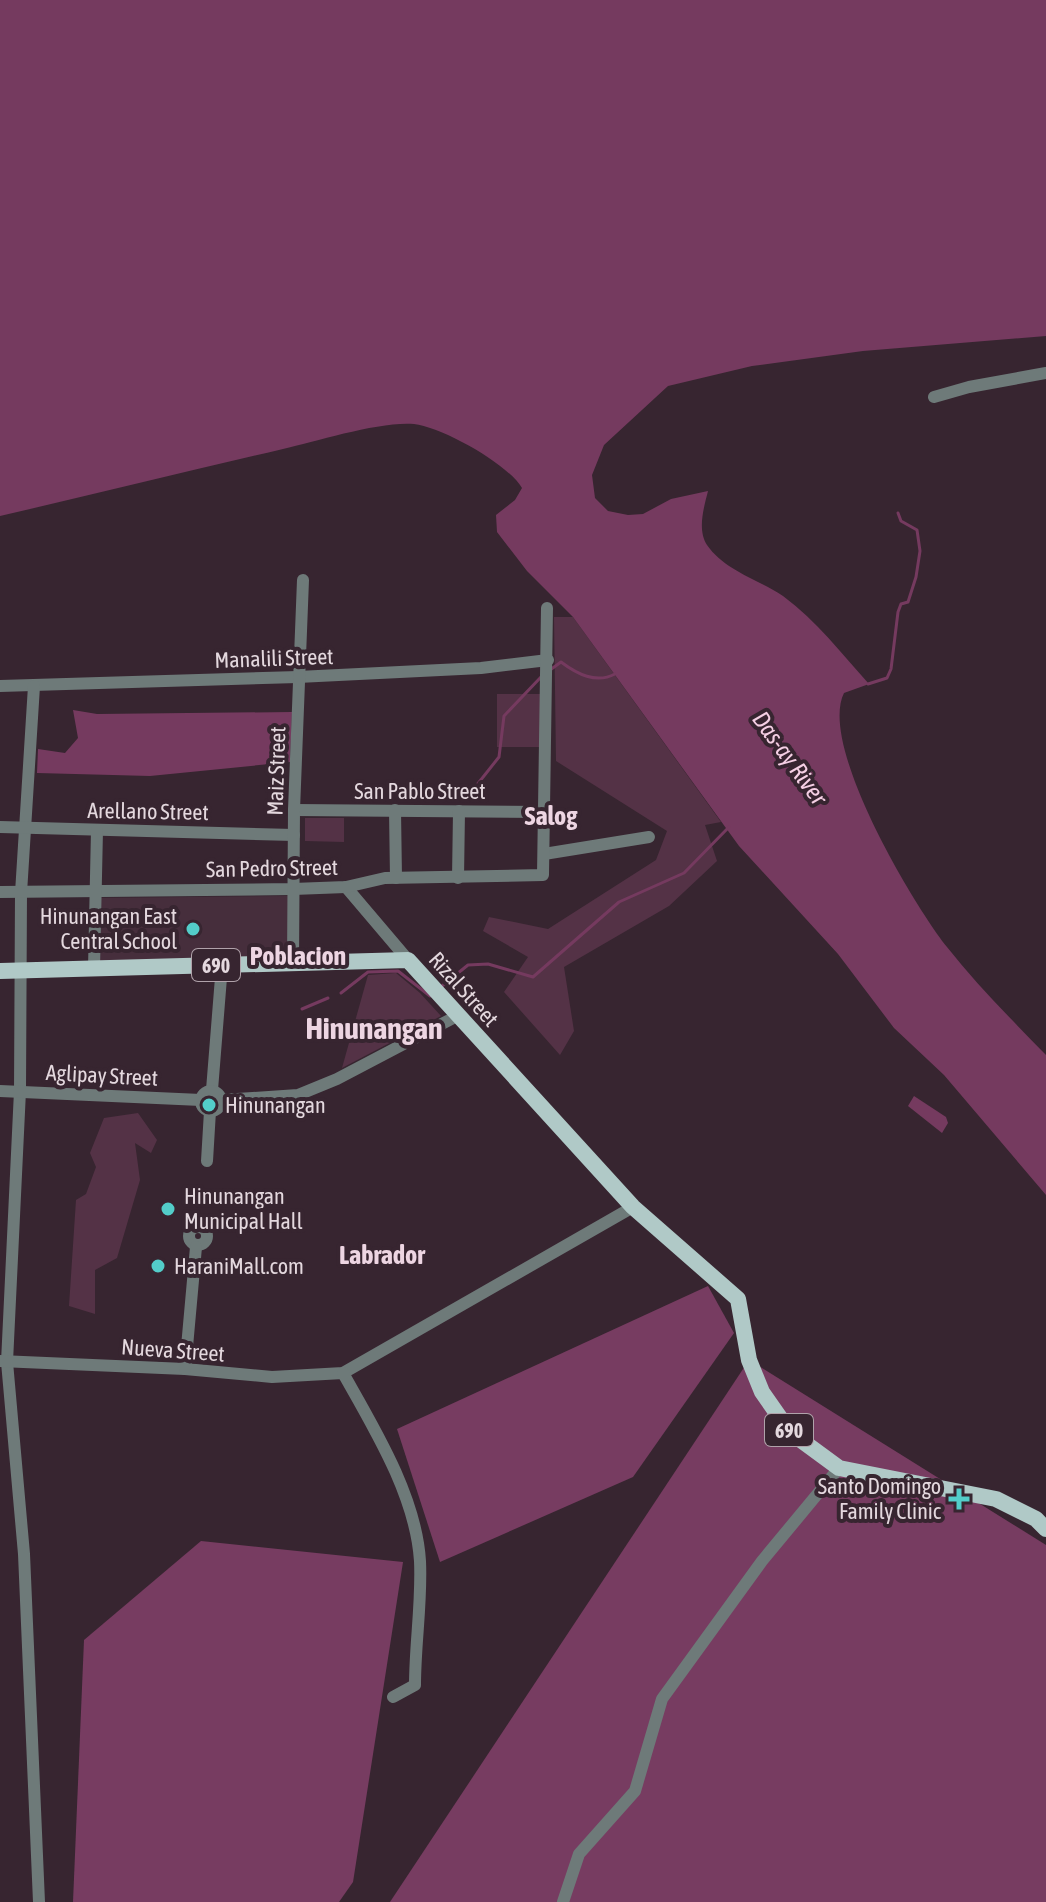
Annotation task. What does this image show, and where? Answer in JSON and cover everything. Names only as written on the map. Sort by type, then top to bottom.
[{"type":"main road","name":"Rizal Street","points":[[0,971],[408,960],[633,1207]]},
{"type":"main road","name":"690","points":[[633,1207],[738,1299],[749,1360],[762,1392],[790,1432],[839,1468],[996,1499],[1036,1519],[1046,1529]]},
{"type":"street","points":[[934,397],[969,387],[1046,373]]},
{"type":"street","name":"Maiz Street","points":[[293,964],[294,810],[303,580]]},
{"type":"street","points":[[547,608],[544,854],[649,837]]},
{"type":"street","name":"Manalili Street","points":[[0,686],[481,668],[548,670]]},
{"type":"street","points":[[34,686],[21,893],[20,1091],[3,1362],[24,1554],[39,1902]]},
{"type":"street","name":"San Pablo Street","points":[[294,810],[546,812]]},
{"type":"street","points":[[395,810],[396,878]]},
{"type":"street","points":[[458,878],[459,811]]},
{"type":"street","name":"Arellano Street","points":[[0,827],[294,835]]},
{"type":"street","points":[[94,968],[97,830]]},
{"type":"street","name":"San Pedro Street","points":[[0,892],[293,889],[346,887],[396,878],[543,875],[544,854]]},
{"type":"street","points":[[346,887],[408,960]]},
{"type":"street","points":[[210,1111],[217,1109],[222,965]]},
{"type":"street","points":[[207,1161],[210,1111],[201,1100],[217,1095],[298,1095],[337,1079],[457,1016]]},
{"type":"street","name":"Aglipay Street","points":[[0,1091],[201,1100]]},
{"type":"street","points":[[393,1697],[415,1685],[420,1560],[394,1466],[373,1421],[343,1373],[633,1207]]},
{"type":"street","points":[[185,1369],[196,1247]]},
{"type":"street","name":"Nueva Street","points":[[3,1362],[185,1369],[272,1377],[343,1373]]},
{"type":"street","points":[[563,1902],[579,1854],[635,1791],[662,1699],[762,1561],[839,1468]]},
{"type":"shaded area","points":[[554,617],[573,617],[721,822],[705,825],[717,861],[669,906],[564,967],[574,1031],[560,1055],[504,992],[528,957],[483,931],[489,917],[548,929],[656,860],[667,831],[556,761]]},
{"type":"shaded area","points":[[497,694],[542,694],[542,747],[497,747]]},
{"type":"shaded area","points":[[305,818],[344,818],[344,842],[305,841]]},
{"type":"shaded area","name":"Hinunangan East Central School","points":[[288,896],[288,959],[99,961],[97,898]]},
{"type":"shaded area","points":[[396,973],[441,1016],[342,1068],[368,975]]},
{"type":"shaded area","points":[[138,1113],[157,1140],[151,1153],[135,1143],[140,1180],[117,1258],[95,1270],[95,1314],[69,1306],[76,1200],[86,1194],[96,1167],[90,1153],[104,1118]]},
{"type":"shaded area","points":[[708,1286],[734,1333],[633,1477],[440,1562],[397,1429]]},
{"type":"shaded area","points":[[749,1360],[1046,1545],[1046,1902],[390,1902]]},
{"type":"shaded area","points":[[201,1541],[403,1562],[353,1882],[339,1902],[73,1902],[84,1640]]},
{"type":"water","name":"Das-ay River","points":[[0,0],[1046,0],[1046,336],[863,351],[752,366],[668,386],[604,445],[592,475],[595,498],[608,511],[628,515],[643,514],[671,499],[708,491],[702,532],[714,554],[732,568],[783,596],[807,616],[869,684],[844,693],[840,717],[844,749],[873,823],[913,896],[947,947],[1046,1055],[1046,1195],[944,1075],[894,1028],[838,954],[739,846],[573,617],[527,571],[497,532],[496,515],[515,500],[522,488],[489,458],[441,432],[414,424],[400,424],[349,432],[0,516]]},
{"type":"water","points":[[73,710],[97,714],[292,712],[290,762],[150,776],[37,773],[38,749],[65,753],[78,738]]},
{"type":"water","points":[[914,1096],[946,1117],[948,1123],[942,1133],[908,1106]]},
{"type":"waterway","points":[[868,684],[887,678],[891,669],[898,612],[901,604],[908,602],[916,577],[920,551],[917,530],[901,521],[898,513]]},
{"type":"waterway","points":[[550,670],[561,662],[594,678],[615,674]]},
{"type":"waterway","points":[[476,786],[499,757],[504,716],[541,677]]},
{"type":"waterway","points":[[442,986],[468,965],[488,964],[533,977],[619,902],[684,873],[729,827]]},
{"type":"waterway","points":[[341,993],[368,972],[398,971],[430,996]]},
{"type":"waterway","points":[[302,1009],[328,998]]},
{"type":"place","name":"Hinunangan East Central School","points":[[193,929]]},
{"type":"place","name":"Hinunangan","points":[[209,1105]]},
{"type":"place","name":"Hinunangan Municipal Hall","points":[[168,1209]]},
{"type":"place","name":"HaraniMall.com","points":[[158,1266]]},
{"type":"place","name":"Santo Domingo Family Clinic","points":[[959,1499]]},
{"type":"district","name":"Salog","points":[[551,816]]},
{"type":"district","name":"Poblacion","points":[[298,956]]},
{"type":"district","name":"Hinunangan","points":[[374,1028]]},
{"type":"district","name":"Labrador","points":[[382,1255]]}]
